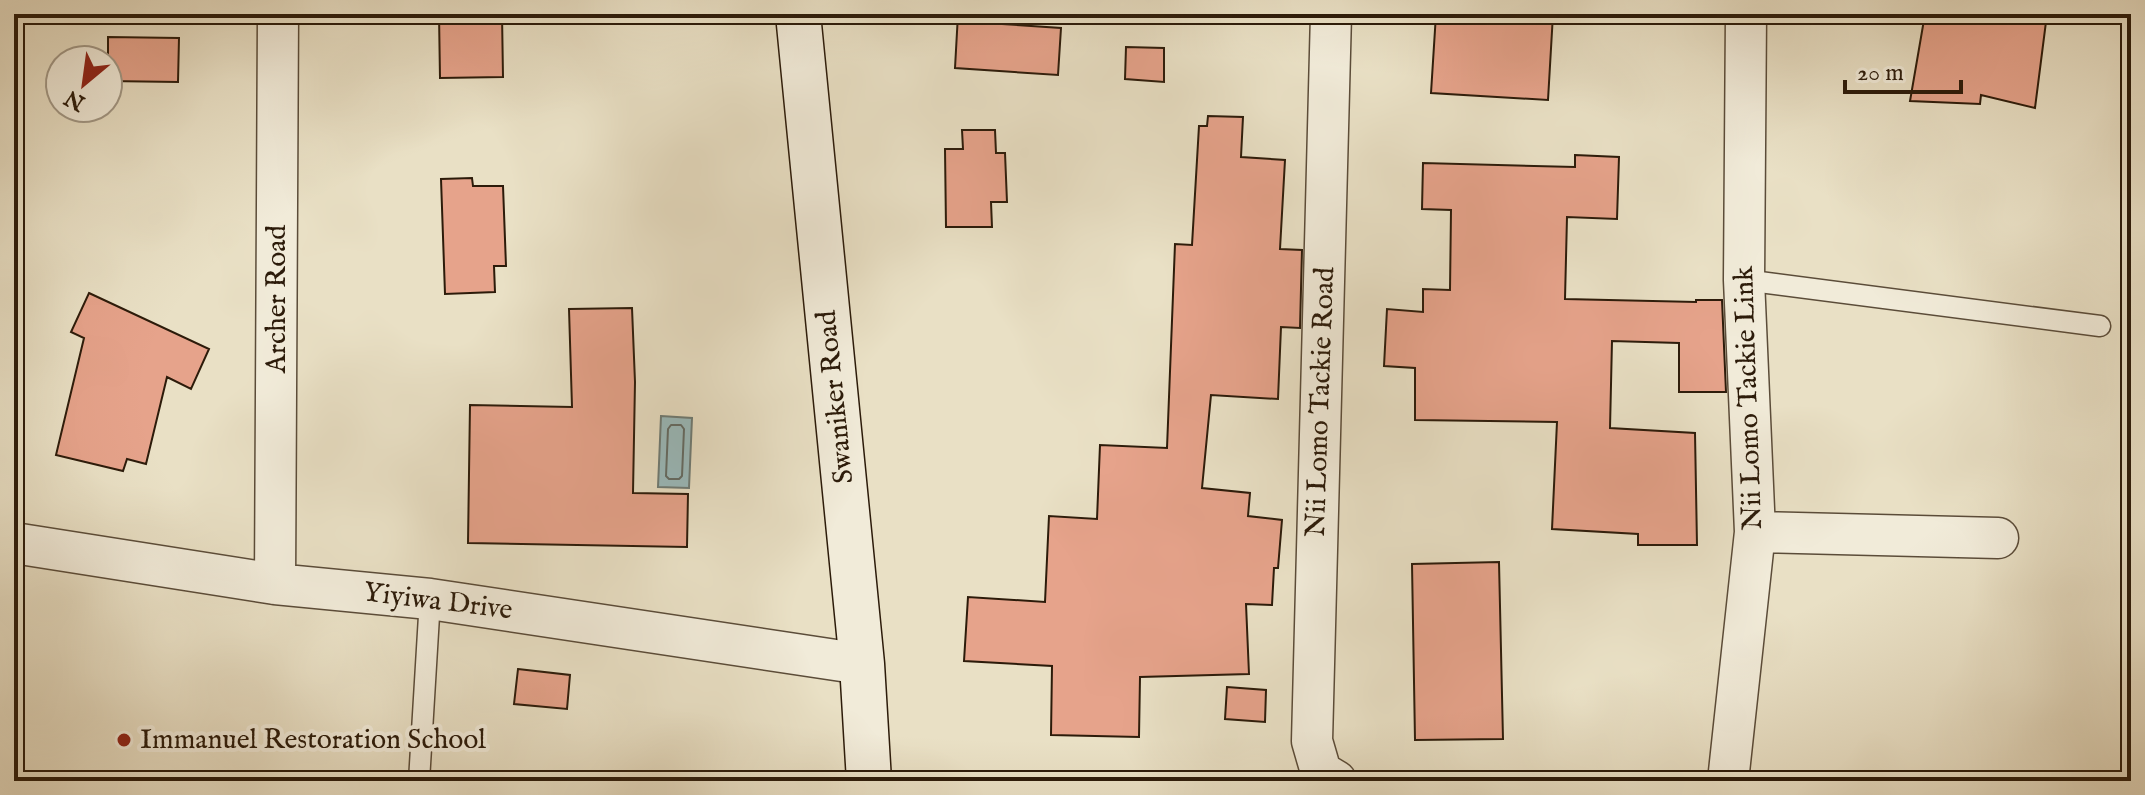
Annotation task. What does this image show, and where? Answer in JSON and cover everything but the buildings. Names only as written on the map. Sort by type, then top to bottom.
[{"type":"street","name":"Archer Road","points":[[275,584],[278,14]]},
{"type":"street","name":"Swaniker Road","points":[[798,14],[862,664],[869,781]]},
{"type":"street","name":"Nii Lomo Tackie Road","points":[[1331,14],[1312,741],[1321,772],[1336,781]]},
{"type":"street","name":"Nii Lomo Tackie Link","points":[[1728,781],[1755,532],[1744,280],[1746,14]]},
{"type":"street","points":[[1755,532],[1998,538]]},
{"type":"street","name":"Yiyiwa Drive","points":[[14,543],[275,584],[430,599],[862,664]]},
{"type":"lane","points":[[1744,280],[2100,326]]},
{"type":"lane","points":[[419,781],[430,599]]},
{"type":"water","points":[[661,416],[692,418],[689,488],[658,487]]},
{"type":"place","name":"Immanuel Restoration School","points":[[124,740]]}]
